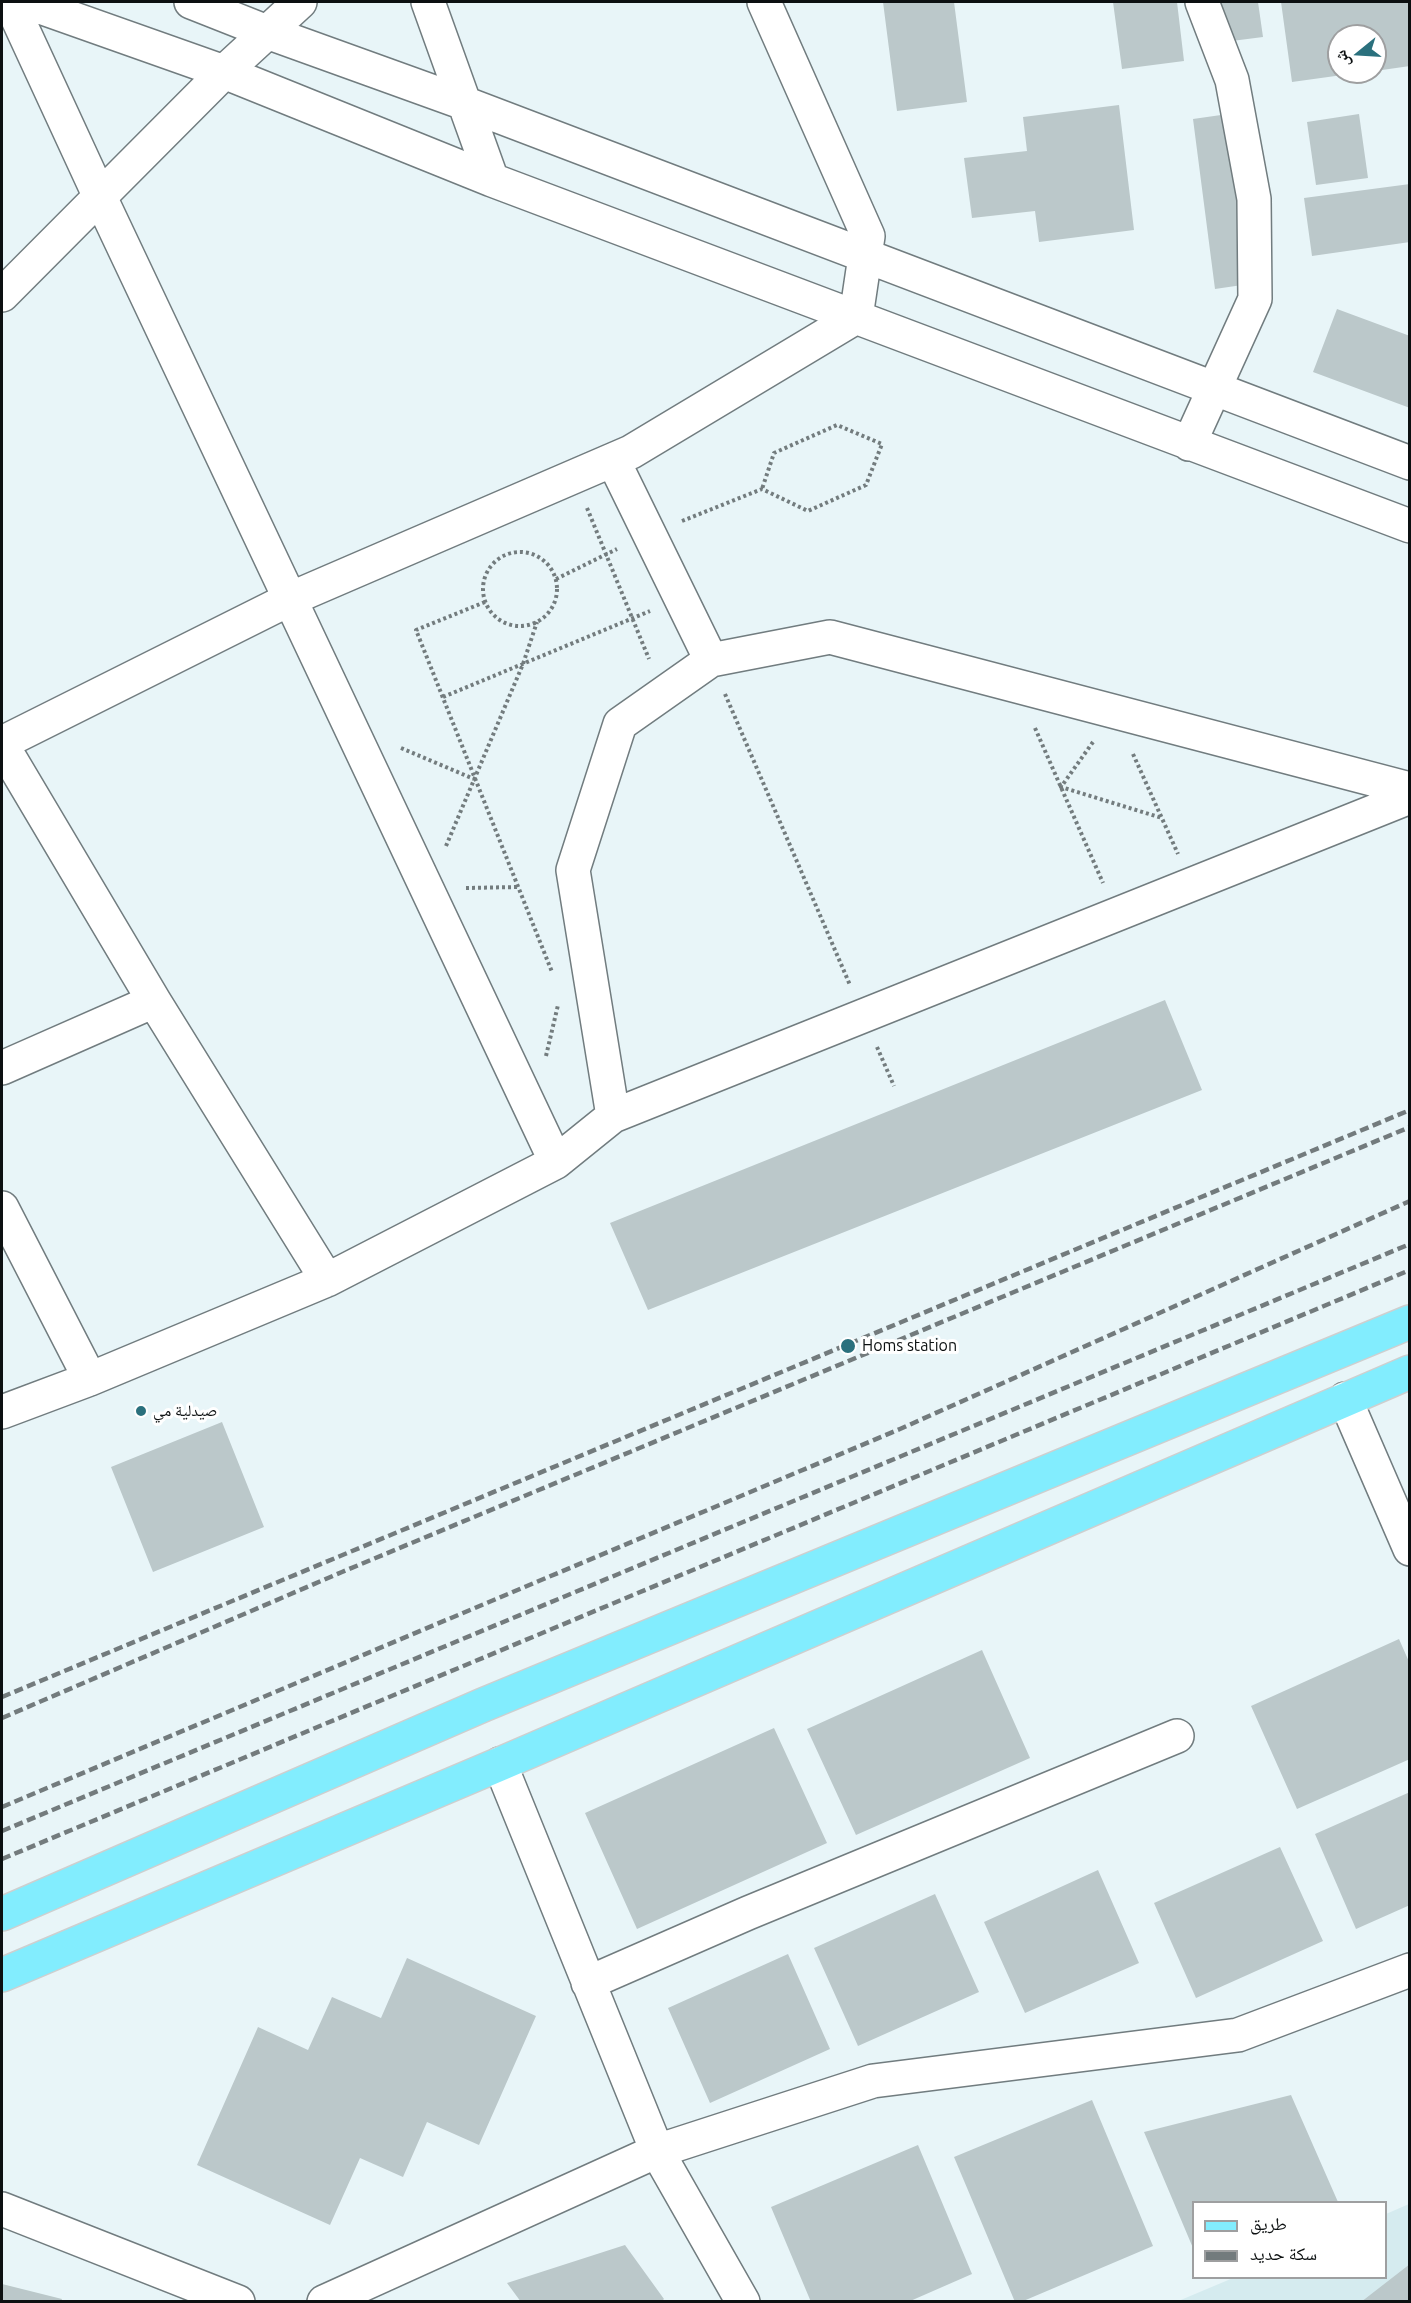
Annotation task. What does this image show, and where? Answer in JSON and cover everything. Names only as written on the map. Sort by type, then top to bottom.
[{"type":"main road","points":[[2,1914],[483,1705],[1410,1322]]},
{"type":"main road","points":[[2,1975],[500,1764],[1410,1372]]},
{"type":"street","points":[[10,2],[556,1162]]},
{"type":"street","points":[[26,2],[224,72],[492,180],[1410,526]]},
{"type":"street","points":[[191,2],[1215,387],[1410,463]]},
{"type":"street","points":[[2,294],[224,72],[300,2]]},
{"type":"street","points":[[428,2],[492,180]]},
{"type":"street","points":[[764,2],[868,236],[856,317]]},
{"type":"street","points":[[1189,444],[1255,299],[1254,199],[1232,80],[1202,2]]},
{"type":"street","points":[[327,1280],[154,1001],[2,744],[290,599],[631,452],[856,317]]},
{"type":"street","points":[[613,460],[711,660]]},
{"type":"street","points":[[613,1116],[573,870],[620,724],[711,660],[830,637],[1410,789]]},
{"type":"street","points":[[2,1412],[327,1280],[556,1162],[613,1116],[1410,797]]},
{"type":"street","points":[[2,1068],[154,1001]]},
{"type":"street","points":[[2,1208],[90,1378]]},
{"type":"street","points":[[1345,1399],[1410,1549]]},
{"type":"street","points":[[588,1983],[748,1913],[1177,1736]]},
{"type":"street","points":[[500,1764],[657,2151],[743,2301]]},
{"type":"street","points":[[324,2301],[657,2151],[873,2081],[1238,2035],[1410,1970]]},
{"type":"street","points":[[2,2209],[238,2301]]},
{"type":"path","points":[[556,579],[650,534],[762,489],[808,511],[866,485],[882,444],[837,425],[774,453],[762,489]]},
{"type":"path","points":[[575,476],[605,555],[663,693]]},
{"type":"path","points":[[519,551],[542,558],[551,567],[556,579],[557,591],[554,604],[548,614],[537,622],[525,626],[513,626],[501,621],[491,613],[482,590],[489,568],[497,559],[508,553],[519,551]]},
{"type":"path","points":[[443,697],[681,599]]},
{"type":"path","points":[[485,602],[416,630],[552,973]]},
{"type":"path","points":[[518,887],[427,889],[523,664],[537,622]]},
{"type":"path","points":[[711,660],[894,1086]]},
{"type":"path","points":[[1016,686],[1117,914]]},
{"type":"path","points":[[1061,787],[1114,712]]},
{"type":"path","points":[[1114,712],[1192,884]]},
{"type":"path","points":[[350,726],[475,779]]},
{"type":"path","points":[[1061,787],[1162,818]]},
{"type":"path","points":[[545,1059],[560,994]]},
{"type":"shaded area","points":[[1409,2204],[1409,2301],[1176,2302],[1231,2279],[1387,2279],[1387,2214]]},
{"type":"building","points":[[883,2],[954,2],[967,102],[897,111]]},
{"type":"building","points":[[1113,2],[1177,2],[1184,61],[1122,69]]},
{"type":"building","points":[[1218,2],[1258,2],[1263,37],[1224,42]]},
{"type":"building","points":[[1281,2],[1410,2],[1410,66],[1387,69],[1387,24],[1327,24],[1327,77],[1292,82]]},
{"type":"building","points":[[1119,105],[1134,230],[1039,242],[1035,211],[972,218],[964,158],[1027,151],[1023,117]]},
{"type":"building","points":[[1228,114],[1249,284],[1215,289],[1193,119]]},
{"type":"building","points":[[1359,114],[1368,178],[1316,185],[1307,122]]},
{"type":"building","points":[[1410,184],[1410,242],[1312,256],[1304,198]]},
{"type":"building","points":[[1337,309],[1410,336],[1410,408],[1313,372]]},
{"type":"building","points":[[1165,1000],[1202,1090],[648,1310],[610,1223]]},
{"type":"building","points":[[222,1422],[264,1527],[153,1572],[111,1467]]},
{"type":"building","points":[[1399,1639],[1410,1664],[1410,1759],[1297,1809],[1251,1706]]},
{"type":"building","points":[[982,1650],[1030,1758],[856,1835],[807,1729]]},
{"type":"building","points":[[774,1728],[827,1843],[637,1929],[585,1813]]},
{"type":"building","points":[[1410,1792],[1410,1905],[1356,1929],[1315,1834]]},
{"type":"building","points":[[1280,1847],[1323,1941],[1196,1998],[1154,1903]]},
{"type":"building","points":[[1098,1870],[1139,1963],[1025,2013],[984,1922]]},
{"type":"building","points":[[935,1894],[979,1992],[858,2046],[814,1948]]},
{"type":"building","points":[[788,1954],[830,2049],[710,2103],[668,2008]]},
{"type":"building","points":[[407,1958],[536,2016],[479,2145],[427,2122],[403,2177],[360,2158],[330,2225],[197,2165],[258,2027],[308,2050],[332,1997],[381,2018]]},
{"type":"building","points":[[1291,2095],[1338,2201],[1192,2201],[1192,2246],[1144,2132]]},
{"type":"building","points":[[1092,2100],[1153,2246],[1021,2302],[1015,2302],[954,2157]]},
{"type":"building","points":[[918,2145],[972,2274],[908,2302],[811,2302],[771,2207]]},
{"type":"building","points":[[625,2245],[664,2299],[661,2302],[521,2302],[507,2283]]},
{"type":"building","points":[[1410,2264],[1410,2302],[1361,2302]]},
{"type":"building","points":[[2,2284],[62,2299],[61,2302],[2,2302]]},
{"type":"railway","points":[[2,1697],[1410,1110]]},
{"type":"railway","points":[[2,1718],[342,1572],[1410,1127]]},
{"type":"railway","points":[[2,1807],[900,1429],[1410,1201]]},
{"type":"railway","points":[[2,1831],[1410,1244]]},
{"type":"railway","points":[[2,1859],[1410,1270]]},
{"type":"place","name":"Homs station","points":[[848,1346]]},
{"type":"place","name":"صيدلية مي","points":[[141,1411]]}]
